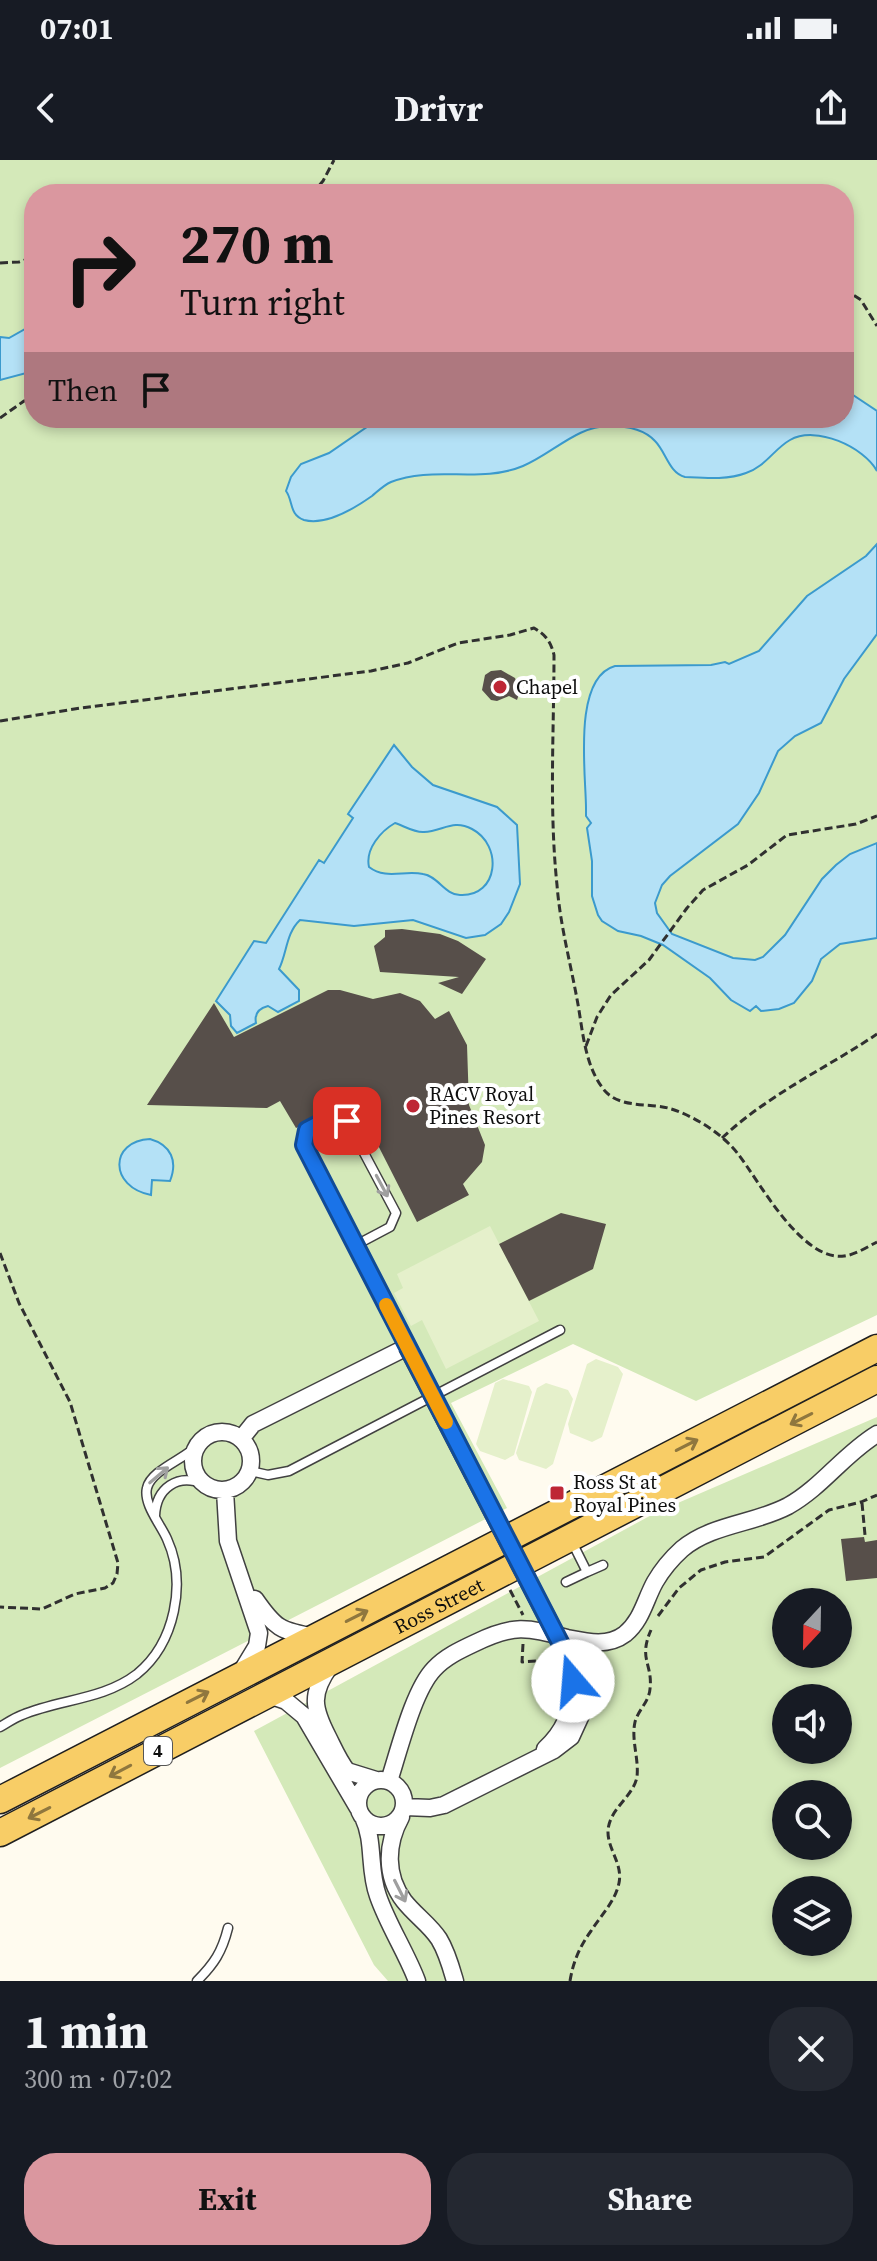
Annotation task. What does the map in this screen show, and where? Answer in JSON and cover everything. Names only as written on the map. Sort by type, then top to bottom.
[{"type":"main road","name":"Ross Street","points":[[0,1800],[877,1348]]},
{"type":"main road","name":"Ross Street","points":[[0,1833],[877,1379]]},
{"type":"street","points":[[241,1439],[250,1427],[260,1421],[407,1347],[573,1681],[570,1711],[560,1731],[531,1760],[444,1805],[403,1812],[393,1824],[384,1827],[374,1826],[360,1813],[361,1791],[367,1784],[382,1780]]},
{"type":"street","points":[[217,1432],[241,1439],[250,1454],[250,1471],[243,1482],[225,1491],[213,1490],[203,1484],[192,1464],[198,1445],[208,1435],[217,1432]]},
{"type":"street","points":[[382,1780],[424,1683],[446,1658],[510,1629],[540,1630],[590,1643],[611,1641],[624,1635],[641,1614],[655,1583],[682,1550],[699,1538],[755,1520],[795,1501],[877,1434]]},
{"type":"street","points":[[225,1491],[228,1541],[234,1567],[259,1633],[257,1646],[238,1677]]},
{"type":"street","points":[[234,1567],[271,1623],[290,1633],[315,1637]]},
{"type":"street","points":[[336,1658],[320,1683],[315,1708],[317,1715],[347,1771],[382,1780],[402,1791],[403,1812],[390,1838],[388,1851],[396,1886],[404,1901],[439,1940],[455,1981]]},
{"type":"street","points":[[266,1694],[286,1701],[304,1716],[360,1813],[371,1838],[372,1869],[378,1897],[417,1981]]},
{"type":"lane","points":[[356,1245],[390,1227],[396,1213],[347,1121],[334,1116],[307,1130],[304,1145],[407,1347]]},
{"type":"lane","points":[[250,1471],[268,1475],[294,1468],[560,1330]]},
{"type":"lane","points":[[0,1727],[22,1714],[112,1689],[138,1673],[152,1659],[170,1625],[177,1587],[172,1553],[147,1495],[150,1482],[157,1473],[198,1445]]},
{"type":"lane","points":[[155,1516],[158,1500],[170,1484],[188,1479],[203,1484]]},
{"type":"lane","points":[[569,1538],[587,1572]]},
{"type":"lane","points":[[566,1582],[603,1565]]},
{"type":"lane","points":[[197,1981],[217,1961],[228,1928]]},
{"type":"path","points":[[320,184],[334,160]]},
{"type":"path","points":[[0,263],[24,260]]},
{"type":"path","points":[[854,295],[861,300],[877,326]]},
{"type":"path","points":[[0,418],[24,401]]},
{"type":"path","points":[[0,721],[382,669],[408,663],[458,643],[534,628],[544,634],[554,655],[553,817],[557,884],[593,1070],[607,1093],[627,1103],[672,1109],[722,1138],[738,1153],[759,1188],[811,1244],[835,1256],[847,1256],[877,1242]]},
{"type":"path","points":[[586,1046],[597,1017],[611,995],[649,960],[703,890],[748,865],[787,835],[856,824],[877,816]]},
{"type":"path","points":[[722,1138],[746,1116],[791,1085],[877,1034]]},
{"type":"path","points":[[0,1253],[19,1303],[70,1402],[118,1563],[113,1583],[105,1588],[75,1594],[42,1609],[0,1607]]},
{"type":"path","points":[[656,1620],[669,1599],[701,1570],[725,1562],[764,1557],[817,1517],[840,1506],[877,1495]]},
{"type":"path","points":[[861,1502],[865,1535]]},
{"type":"path","points":[[510,1590],[525,1618]]},
{"type":"path","points":[[570,1981],[578,1952],[613,1899],[619,1880],[620,1868],[608,1828],[636,1782],[638,1762],[634,1732],[639,1711],[650,1694],[651,1683],[644,1654],[652,1628]]},
{"type":"path","points":[[523,1640],[522,1662],[560,1657]]},
{"type":"green space","points":[[0,160],[877,160],[877,1315],[696,1401],[573,1344],[451,1403],[507,1508],[0,1768]]},
{"type":"green space","points":[[490,1226],[539,1321],[446,1369],[422,1320],[411,1326],[394,1293],[403,1288],[397,1274]]},
{"type":"green space","points":[[596,1359],[618,1367],[623,1374],[602,1437],[592,1442],[570,1433],[568,1424],[587,1364]]},
{"type":"green space","points":[[503,1379],[529,1386],[532,1392],[514,1455],[505,1460],[480,1451],[476,1444],[495,1383]]},
{"type":"green space","points":[[546,1383],[568,1390],[573,1399],[553,1464],[546,1469],[519,1460],[516,1453],[537,1388]]},
{"type":"green space","points":[[877,1417],[877,1981],[388,1981],[374,1965],[254,1731],[657,1512]]},
{"type":"water","points":[[24,330],[24,374],[0,380],[0,337],[9,338]]},
{"type":"water","points":[[854,396],[877,411],[877,471],[871,462],[851,447],[813,435],[790,440],[759,467],[746,473],[724,478],[685,477],[671,467],[651,437],[628,428],[854,428]]},
{"type":"water","points":[[365,428],[594,428],[565,441],[534,461],[507,471],[407,477],[383,486],[365,501],[331,518],[313,521],[299,518],[286,491],[291,477],[301,464],[329,453]]},
{"type":"water","points":[[877,544],[877,634],[844,679],[821,723],[795,736],[778,751],[759,793],[738,824],[670,876],[662,885],[655,903],[657,913],[672,934],[733,958],[755,960],[763,957],[785,935],[822,879],[836,865],[850,854],[877,843],[877,938],[840,944],[821,959],[812,981],[794,1003],[761,1011],[756,1006],[750,1011],[731,1000],[710,978],[663,945],[618,931],[598,915],[592,896],[592,861],[587,828],[591,823],[586,816],[584,752],[584,729],[592,689],[601,674],[615,666],[729,664],[759,651],[807,596],[866,556]]},
{"type":"water","points":[[394,745],[412,767],[433,785],[497,807],[517,825],[520,884],[509,912],[501,924],[485,935],[466,938],[413,920],[354,926],[300,920],[289,937],[279,969],[299,990],[299,1001],[278,1012],[268,1006],[262,1008],[257,1014],[256,1023],[237,1033],[231,1026],[230,1015],[216,1001],[254,941],[266,943],[319,860],[324,863],[353,818],[348,814]],"holes":[[[395,823],[421,832],[453,825],[472,829],[489,846],[492,857],[489,879],[483,888],[460,895],[450,892],[428,875],[375,871],[369,867],[369,854],[375,841]]]},
{"type":"water","points":[[150,1139],[163,1145],[173,1161],[170,1181],[152,1180],[151,1195],[127,1183],[119,1165],[127,1147]]},
{"type":"building","name":"Chapel","points":[[501,670],[515,678],[520,691],[517,700],[509,696],[491,700],[482,690],[485,675]]},
{"type":"building","points":[[385,930],[440,934],[458,941],[486,959],[462,994],[438,983],[459,977],[380,972],[374,946],[385,937]]},
{"type":"building","name":"RACV Royal Pines Resort","points":[[328,990],[373,999],[400,993],[420,1001],[435,1019],[449,1011],[467,1045],[469,1105],[485,1145],[482,1162],[463,1184],[469,1195],[417,1222],[355,1100],[296,1128],[280,1101],[267,1108],[147,1105],[214,1003],[234,1037]]},
{"type":"building","points":[[561,1213],[606,1224],[593,1269],[529,1301],[499,1244]]},
{"type":"building","points":[[864,1537],[865,1542],[877,1540],[877,1578],[846,1581],[841,1539]]},
{"type":"slow traffic","points":[[386,1305],[446,1422]]},
{"type":"place","name":"Chapel","points":[[500,687]]},
{"type":"place","name":"RACV Royal Pines Resort","points":[[413,1106]]},
{"type":"place","name":"Ross St at Royal Pines","points":[[557,1493]]},
{"type":"route","points":[[347,1121],[334,1116],[321,1122],[307,1130],[304,1145],[566,1654],[573,1681]]}]
